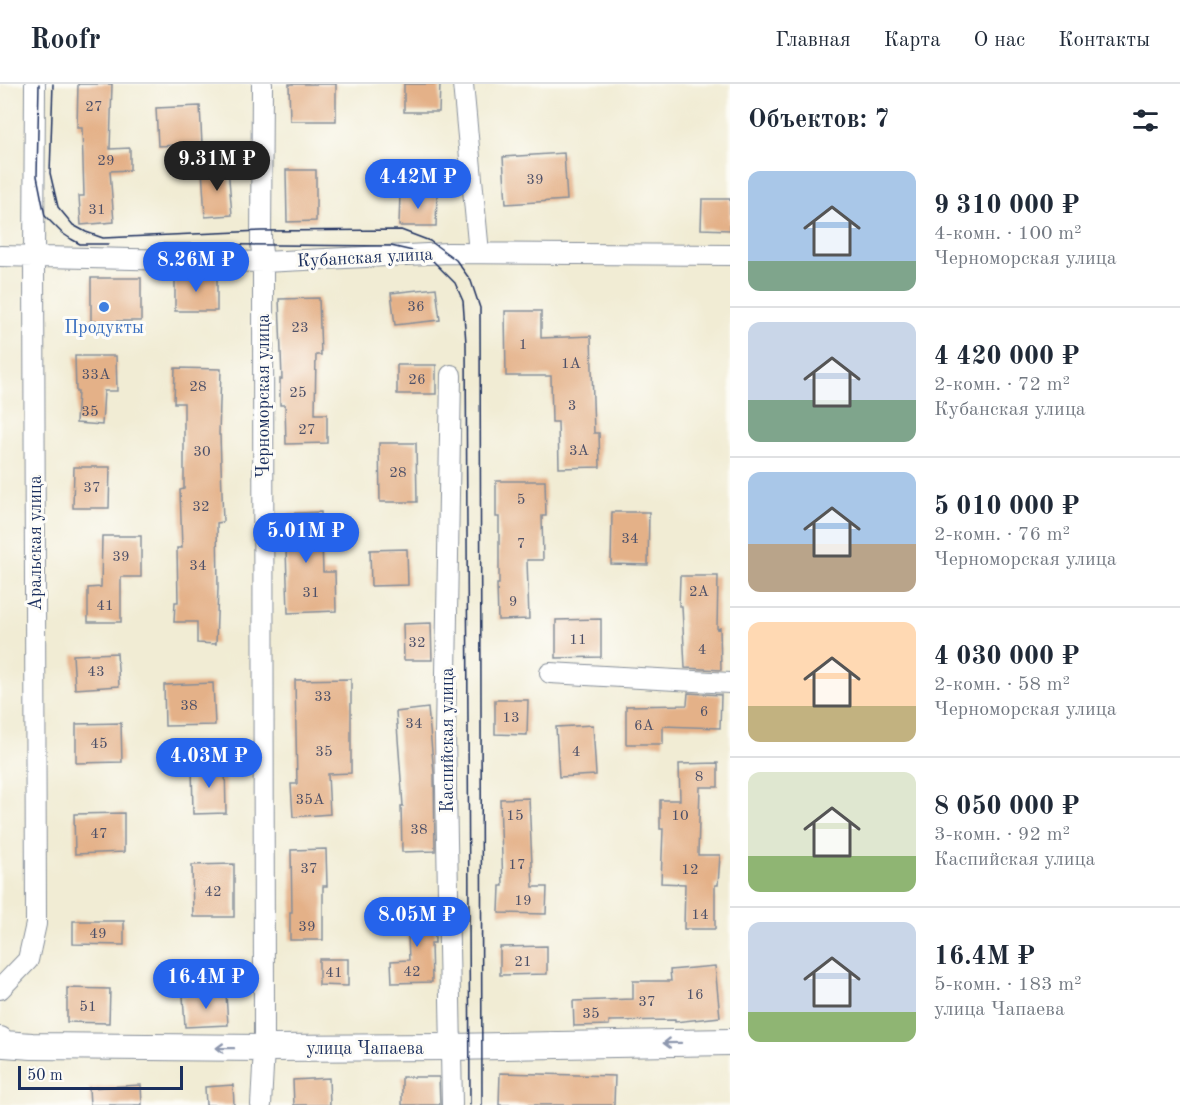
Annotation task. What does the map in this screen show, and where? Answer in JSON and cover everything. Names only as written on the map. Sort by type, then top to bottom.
[{"type":"street","name":"Аральская улица","points":[[0,989],[28,960],[36,924],[35,84]]},
{"type":"street","name":"Черноморская улица","points":[[261,1105],[264,1048],[262,84]]},
{"type":"street","points":[[463,84],[479,253]]},
{"type":"street","name":"Кубанская улица","points":[[0,256],[263,262],[479,253],[730,255]]},
{"type":"street","name":"Каспийская улица","points":[[451,375],[445,735],[452,1105]]},
{"type":"street","points":[[550,673],[730,683]]},
{"type":"street","points":[[0,1040],[4,1044],[32,1046]]},
{"type":"street","name":"улица Чапаева","points":[[0,1047],[450,1047],[730,1042]]},
{"type":"building","points":[[78,84],[112,84],[110,149],[130,148],[130,170],[110,171],[114,222],[81,225],[79,196],[84,196],[82,128],[77,128]]},
{"type":"building","points":[[289,84],[336,84],[336,121],[290,121]]},
{"type":"building","points":[[404,84],[440,84],[439,112],[404,112]]},
{"type":"building","points":[[200,106],[202,144],[158,146],[156,108]]},
{"type":"building","points":[[564,153],[567,200],[506,204],[503,157]]},
{"type":"building","points":[[228,167],[232,215],[205,217],[202,169]]},
{"type":"building","points":[[286,170],[316,170],[316,221],[287,222]]},
{"type":"building","points":[[400,194],[437,194],[436,226],[399,226]]},
{"type":"building","points":[[702,199],[730,199],[730,230],[701,229]]},
{"type":"building","points":[[175,275],[217,275],[217,311],[175,311]]},
{"type":"building","points":[[91,278],[141,278],[141,321],[91,321]]},
{"type":"building","points":[[436,288],[440,320],[395,325],[391,293]]},
{"type":"building","points":[[319,298],[321,355],[316,355],[315,414],[327,414],[327,443],[286,444],[285,405],[280,405],[280,379],[282,379],[279,299]]},
{"type":"building","points":[[505,311],[541,311],[541,338],[591,336],[594,433],[599,433],[600,467],[559,468],[558,422],[552,422],[551,376],[506,376]]},
{"type":"building","points":[[75,356],[116,356],[117,391],[104,391],[102,425],[76,423],[78,392],[76,392]]},
{"type":"building","points":[[397,365],[436,365],[436,394],[397,394]]},
{"type":"building","points":[[175,368],[221,369],[219,435],[223,522],[217,523],[216,644],[197,643],[197,622],[174,622],[175,602],[178,602],[177,548],[182,548],[180,490],[184,489],[184,403],[174,403]]},
{"type":"building","points":[[379,443],[416,443],[417,502],[380,502]]},
{"type":"building","points":[[74,467],[110,467],[109,508],[73,508]]},
{"type":"building","points":[[496,481],[545,481],[546,516],[542,516],[543,560],[527,560],[529,619],[498,620],[499,517],[496,517]]},
{"type":"building","points":[[321,512],[323,572],[335,572],[336,611],[288,613],[286,549],[278,550],[277,514]]},
{"type":"building","points":[[612,512],[649,512],[648,565],[611,564]]},
{"type":"building","points":[[102,536],[141,536],[141,577],[121,577],[121,622],[88,622],[88,588],[101,587]]},
{"type":"building","points":[[407,549],[408,585],[371,586],[370,550]]},
{"type":"building","points":[[680,576],[718,576],[717,629],[720,628],[721,670],[685,668],[682,606],[679,606]]},
{"type":"building","points":[[601,619],[601,657],[556,658],[556,620]]},
{"type":"building","points":[[431,623],[432,660],[404,660],[403,624]]},
{"type":"building","points":[[117,653],[119,686],[75,689],[73,655]]},
{"type":"building","points":[[351,679],[351,773],[328,774],[330,814],[293,817],[291,784],[297,784],[295,680]]},
{"type":"building","points":[[213,683],[215,725],[165,726],[164,685]]},
{"type":"building","points":[[688,693],[721,695],[720,728],[663,726],[663,744],[626,744],[626,706],[687,705]]},
{"type":"building","points":[[495,700],[528,700],[527,735],[495,734]]},
{"type":"building","points":[[428,708],[434,773],[435,851],[402,852],[401,806],[403,806],[396,712]]},
{"type":"building","points":[[121,723],[122,762],[76,763],[76,724]]},
{"type":"building","points":[[593,725],[596,775],[559,777],[556,727]]},
{"type":"building","points":[[718,763],[718,787],[700,787],[698,855],[720,855],[718,885],[715,885],[715,929],[684,929],[685,884],[661,883],[663,829],[660,829],[660,800],[680,800],[679,764]]},
{"type":"building","points":[[225,764],[226,813],[193,814],[192,765]]},
{"type":"building","points":[[529,798],[533,887],[547,887],[546,914],[499,913],[500,886],[503,886],[500,799]]},
{"type":"building","points":[[124,813],[124,852],[75,854],[74,814]]},
{"type":"building","points":[[326,849],[327,886],[323,886],[323,940],[290,940],[291,850]]},
{"type":"building","points":[[234,864],[234,917],[193,917],[192,865]]},
{"type":"building","points":[[434,906],[435,943],[431,943],[432,982],[392,983],[391,961],[409,960],[407,908]]},
{"type":"building","points":[[73,921],[124,921],[124,945],[73,944]]},
{"type":"building","points":[[547,946],[547,974],[500,975],[500,947]]},
{"type":"building","points":[[319,959],[348,959],[348,986],[319,985]]},
{"type":"building","points":[[715,966],[720,1017],[675,1022],[675,1020],[609,1021],[609,1025],[574,1026],[573,1001],[633,999],[633,981],[671,981],[670,970]]},
{"type":"building","points":[[67,988],[110,989],[109,1023],[67,1022]]},
{"type":"building","points":[[226,994],[228,1025],[185,1027],[183,996]]},
{"type":"building","points":[[500,1073],[615,1076],[614,1105],[499,1105]]},
{"type":"building","points":[[402,1077],[439,1077],[440,1105],[402,1105]]},
{"type":"building","points":[[329,1078],[330,1105],[294,1105],[293,1080]]},
{"type":"building","points":[[141,1085],[142,1105],[90,1105],[89,1088]]},
{"type":"building","points":[[233,1085],[234,1105],[206,1105],[205,1087]]},
{"type":"tram line","points":[[39,84],[37,176],[45,216],[62,233],[80,244],[109,244]]},
{"type":"tram line","points":[[53,84],[50,173],[58,207],[73,225],[86,232],[103,238],[261,231],[401,230],[430,241],[456,260],[471,281],[480,308],[482,1105]]},
{"type":"tram line","points":[[163,244],[391,246],[426,254],[455,283],[463,301],[466,343],[470,1105]]},
{"type":"place","name":"Продукты","points":[[104,307]]}]
